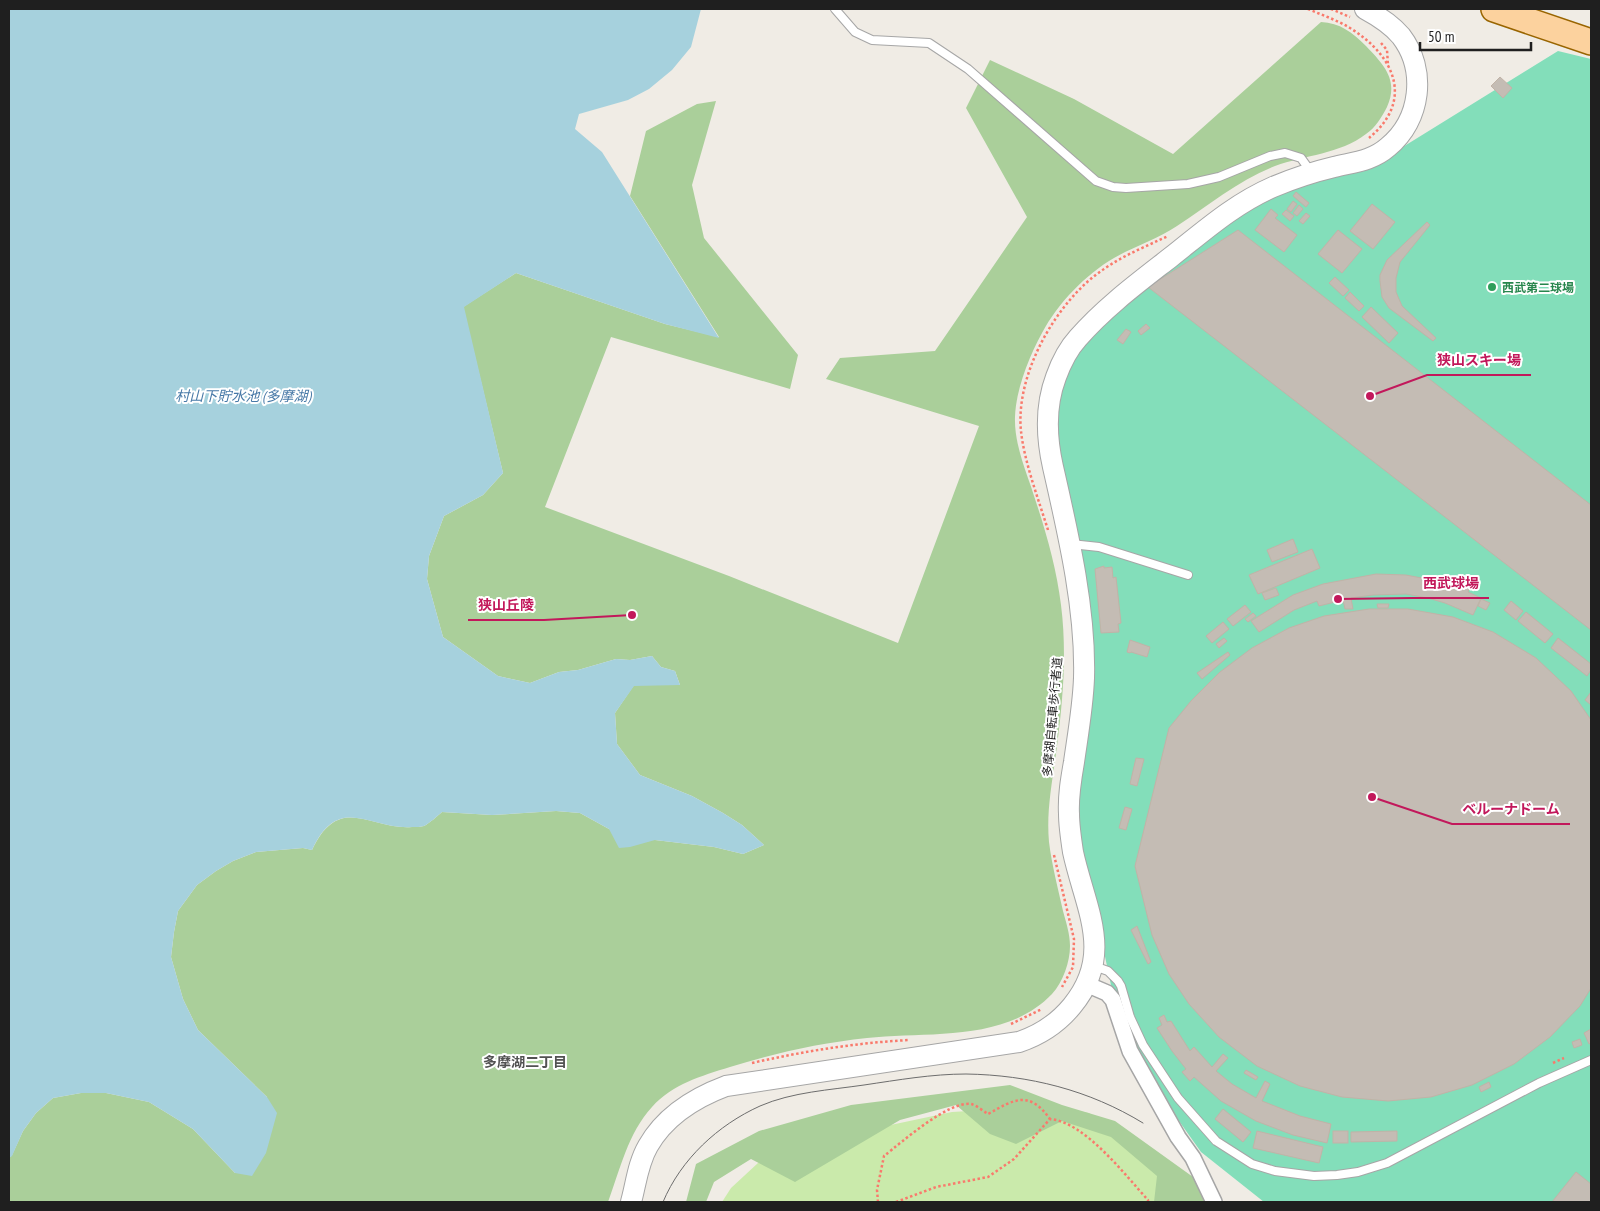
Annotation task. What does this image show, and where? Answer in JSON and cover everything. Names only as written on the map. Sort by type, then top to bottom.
[{"type":"main road","points":[[1494,9],[1591,42]]},
{"type":"street","points":[[631,1202],[647,1147],[673,1116],[702,1095],[726,1086],[1019,1042],[1043,1032],[1066,1013],[1077,1000],[1089,975],[1095,939],[1094,928],[1073,853],[1068,810],[1084,680],[1082,629],[1069,543],[1050,456],[1047,426],[1050,397],[1054,383],[1070,349],[1100,315],[1222,216],[1273,187],[1312,173],[1366,160],[1381,153],[1398,138],[1413,112],[1418,86],[1411,52],[1400,35],[1392,27],[1358,13]]},
{"type":"street","points":[[1089,975],[1113,1000],[1130,1050],[1178,1137],[1193,1158],[1214,1202]]},
{"type":"lane","points":[[835,9],[855,32],[872,40],[929,43],[968,69],[1096,181],[1126,188],[1188,184],[1219,177],[1270,156],[1285,153],[1301,158],[1312,173]]},
{"type":"lane","points":[[1069,543],[1099,547],[1188,575]]},
{"type":"lane","points":[[1089,975],[1108,971],[1118,981],[1142,1046],[1184,1105],[1216,1140],[1252,1164],[1275,1171],[1314,1176],[1337,1175],[1358,1172],[1387,1163],[1539,1084],[1591,1060]]},
{"type":"path","points":[[1308,9],[1336,20],[1358,34],[1379,52],[1388,65]]},
{"type":"path","points":[[1331,9],[1358,13]]},
{"type":"path","points":[[1365,140],[1378,130],[1387,118],[1395,96],[1396,86],[1388,65],[1386,50],[1380,40]]},
{"type":"path","points":[[1049,534],[1029,467],[1021,432],[1022,398],[1033,360],[1056,318],[1082,288],[1102,270],[1116,261],[1170,235]]},
{"type":"path","points":[[1054,850],[1074,939],[1075,953],[1073,967],[1060,990]]},
{"type":"path","points":[[1007,1026],[1029,1017],[1047,1005]]},
{"type":"path","points":[[748,1064],[815,1050],[861,1043],[917,1039]]},
{"type":"path","points":[[878,1202],[877,1190],[884,1156],[912,1134],[954,1106],[972,1104],[988,1114],[1011,1101],[1029,1100],[1041,1106],[1050,1119],[1059,1120],[1092,1140],[1148,1202]]},
{"type":"path","points":[[896,1202],[936,1187],[988,1177],[1014,1159],[1050,1119]]},
{"type":"green space","points":[[1321,22],[1340,26],[1351,33],[1373,53],[1384,67],[1388,74],[1391,89],[1387,107],[1381,118],[1369,132],[1345,146],[1286,162],[1249,178],[1170,231],[1103,265],[1073,291],[1048,322],[1037,342],[1021,384],[1016,406],[1015,428],[1022,460],[1044,527],[1054,566],[1061,605],[1064,640],[1062,693],[1050,794],[1048,830],[1052,860],[1069,933],[1070,946],[1065,972],[1052,994],[1033,1010],[1012,1021],[989,1028],[940,1034],[867,1038],[815,1046],[747,1062],[688,1082],[660,1099],[644,1117],[631,1140],[608,1202],[9,1202],[9,1158],[23,1131],[36,1113],[53,1098],[81,1093],[106,1093],[149,1102],[193,1129],[235,1173],[267,1097],[198,1030],[183,999],[171,957],[178,911],[197,885],[233,861],[256,852],[303,848],[312,850],[323,832],[333,822],[345,818],[356,818],[397,826],[418,827],[426,825],[442,812],[492,815],[556,811],[580,813],[609,829],[655,840],[714,847],[743,854],[764,845],[742,825],[723,813],[692,796],[640,775],[617,744],[615,713],[634,685],[680,685],[675,671],[661,667],[652,656],[630,660],[616,659],[578,670],[559,672],[530,683],[498,676],[443,637],[427,579],[429,556],[444,516],[483,495],[503,473],[463,307],[516,273],[665,324],[719,337],[630,196],[646,131],[697,104],[716,101],[692,185],[704,238],[798,355],[790,389],[611,337],[545,507],[729,576],[898,643],[979,426],[826,379],[840,358],[935,351],[1027,217],[966,108],[990,60],[1074,99],[1173,154]]},
{"type":"green space","points":[[1558,51],[1591,59],[1591,1202],[1264,1202],[1201,1152],[1157,1090],[1112,990],[1098,923],[1078,845],[1080,774],[1089,704],[1058,445],[1058,396],[1075,354],[1108,320],[1211,234],[1278,194],[1321,180],[1364,171]]},
{"type":"green space","points":[[1010,1085],[1062,1105],[1115,1121],[1200,1182],[1221,1202],[1154,1202],[1157,1176],[1111,1137],[1062,1121],[1016,1144],[990,1134],[956,1105],[900,1120],[795,1182],[751,1159],[714,1182],[706,1202],[686,1202],[696,1164],[759,1131],[851,1105]]},
{"type":"green space","points":[[1052,1106],[1089,1113],[1123,1136],[1195,1202],[722,1202],[731,1188],[758,1163],[815,1141],[952,1112]]},
{"type":"water","name":"村山下貯水池 (多摩湖)","points":[[9,9],[701,9],[691,47],[672,70],[649,89],[628,100],[579,114],[575,129],[602,152],[719,338],[665,324],[516,273],[464,307],[503,473],[483,495],[444,516],[429,556],[427,579],[443,637],[498,676],[530,683],[559,672],[578,670],[616,659],[630,660],[652,656],[661,667],[675,671],[680,685],[634,686],[615,713],[617,744],[640,775],[692,796],[723,813],[742,825],[764,845],[743,854],[714,847],[655,840],[619,848],[609,829],[580,813],[556,811],[492,815],[442,812],[426,825],[418,827],[396,826],[356,818],[344,818],[333,822],[322,832],[312,850],[303,848],[256,852],[233,861],[216,871],[197,885],[178,911],[171,957],[183,999],[198,1030],[267,1097],[277,1113],[266,1153],[252,1176],[235,1173],[193,1129],[149,1102],[106,1093],[81,1093],[53,1098],[36,1113],[23,1131],[12,1156],[9,1158]]},
{"type":"building","points":[[1500,77],[1512,88],[1503,98],[1491,86]]},
{"type":"building","points":[[1296,192],[1309,203],[1306,207],[1293,196]]},
{"type":"building","points":[[1293,201],[1297,204],[1291,212],[1287,209]]},
{"type":"building","points":[[1372,204],[1395,222],[1373,249],[1350,231]]},
{"type":"building","points":[[1299,205],[1303,209],[1297,216],[1293,213]]},
{"type":"building","points":[[1271,209],[1278,215],[1275,218],[1297,235],[1284,252],[1255,230]]},
{"type":"building","points":[[1286,210],[1294,216],[1290,221],[1282,214]]},
{"type":"building","points":[[1306,213],[1310,216],[1303,224],[1299,221]]},
{"type":"building","points":[[1427,222],[1430,225],[1400,262],[1396,278],[1396,292],[1402,306],[1436,338],[1433,341],[1389,308],[1382,297],[1380,281],[1380,275],[1387,260]]},
{"type":"building","points":[[1238,230],[1591,505],[1591,630],[1148,287]]},
{"type":"building","points":[[1338,230],[1362,249],[1342,273],[1318,254]]},
{"type":"building","points":[[1335,277],[1349,290],[1343,296],[1329,283]]},
{"type":"building","points":[[1350,292],[1364,306],[1359,311],[1345,298]]},
{"type":"building","points":[[1371,307],[1398,333],[1389,343],[1362,317]]},
{"type":"building","points":[[1146,324],[1150,328],[1141,335],[1138,331]]},
{"type":"building","points":[[1126,329],[1131,332],[1123,344],[1117,340]]},
{"type":"building","points":[[1293,539],[1298,552],[1272,562],[1267,550]]},
{"type":"building","points":[[1312,549],[1320,568],[1258,594],[1249,575]]},
{"type":"building","points":[[1104,566],[1104,568],[1112,567],[1113,578],[1116,577],[1121,623],[1118,624],[1119,632],[1101,633],[1095,569]]},
{"type":"building","points":[[1376,574],[1406,575],[1457,587],[1459,582],[1470,586],[1468,592],[1481,598],[1473,615],[1445,603],[1406,594],[1351,598],[1353,609],[1345,609],[1343,600],[1319,606],[1317,601],[1294,610],[1259,632],[1251,621],[1293,595],[1323,584]]},
{"type":"building","points":[[1276,588],[1279,595],[1265,600],[1262,593]]},
{"type":"building","points":[[1481,599],[1490,603],[1486,610],[1478,606]]},
{"type":"building","points":[[1511,601],[1523,611],[1516,620],[1504,610]]},
{"type":"building","points":[[1377,604],[1389,604],[1388,608],[1378,608]]},
{"type":"building","points":[[1245,605],[1251,612],[1233,626],[1227,619]]},
{"type":"building","points":[[1369,609],[1408,609],[1453,617],[1493,632],[1536,658],[1571,691],[1591,720],[1591,988],[1580,1006],[1550,1037],[1514,1064],[1472,1085],[1431,1097],[1388,1101],[1342,1097],[1300,1086],[1257,1066],[1219,1037],[1189,1004],[1169,974],[1152,935],[1135,866],[1169,728],[1191,701],[1220,672],[1252,648],[1289,628],[1324,616]]},
{"type":"building","points":[[1526,612],[1553,634],[1545,643],[1518,621]]},
{"type":"building","points":[[1253,613],[1256,616],[1248,622],[1245,619]]},
{"type":"building","points":[[1223,622],[1229,629],[1212,643],[1206,636]]},
{"type":"building","points":[[1224,638],[1227,641],[1219,648],[1216,644]]},
{"type":"building","points":[[1558,638],[1591,664],[1591,670],[1587,676],[1551,648]]},
{"type":"building","points":[[1130,640],[1150,647],[1147,657],[1127,652]]},
{"type":"building","points":[[1228,652],[1230,655],[1202,679],[1197,673]]},
{"type":"building","points":[[1591,692],[1591,705],[1585,700]]},
{"type":"building","points":[[1136,758],[1144,759],[1137,786],[1130,784]]},
{"type":"building","points":[[1125,807],[1132,809],[1126,830],[1119,828]]},
{"type":"building","points":[[1137,926],[1151,962],[1148,964],[1131,930]]},
{"type":"building","points":[[1164,1015],[1167,1022],[1171,1021],[1190,1051],[1194,1047],[1212,1067],[1223,1054],[1228,1058],[1216,1071],[1232,1084],[1256,1098],[1265,1081],[1270,1084],[1262,1101],[1300,1116],[1331,1124],[1327,1143],[1293,1135],[1256,1121],[1221,1101],[1194,1077],[1190,1081],[1182,1072],[1186,1069],[1157,1028],[1162,1025],[1159,1018]]},
{"type":"building","points":[[1591,1029],[1591,1043],[1589,1044],[1584,1033]]},
{"type":"building","points":[[1580,1039],[1582,1045],[1574,1048],[1572,1042]]},
{"type":"building","points":[[1246,1070],[1258,1077],[1256,1080],[1244,1073]]},
{"type":"building","points":[[1489,1082],[1491,1087],[1481,1092],[1479,1087]]},
{"type":"building","points":[[1223,1109],[1251,1132],[1243,1142],[1215,1119]]},
{"type":"building","points":[[1257,1131],[1323,1147],[1319,1163],[1253,1148]]},
{"type":"building","points":[[1333,1131],[1348,1131],[1348,1143],[1333,1143]]},
{"type":"building","points":[[1397,1131],[1397,1141],[1351,1142],[1351,1132]]},
{"type":"building","points":[[1576,1172],[1591,1184],[1591,1202],[1552,1202]]},
{"type":"tram line","points":[[663,1202],[680,1172],[702,1145],[716,1133],[760,1106],[772,1101],[811,1092],[953,1074],[1013,1077],[1058,1086],[1080,1093],[1122,1111],[1143,1123]]},
{"type":"place","name":"西武第二球場","points":[[1492,287]]},
{"type":"place","name":"狭山スキー場","points":[[1370,396]]},
{"type":"place","name":"西武球場","points":[[1338,599]]},
{"type":"place","name":"狭山丘陵","points":[[632,615]]},
{"type":"place","name":"ベルーナドーム","points":[[1372,797]]},
{"type":"district","name":"多摩湖二丁目","points":[[525,1062]]}]
